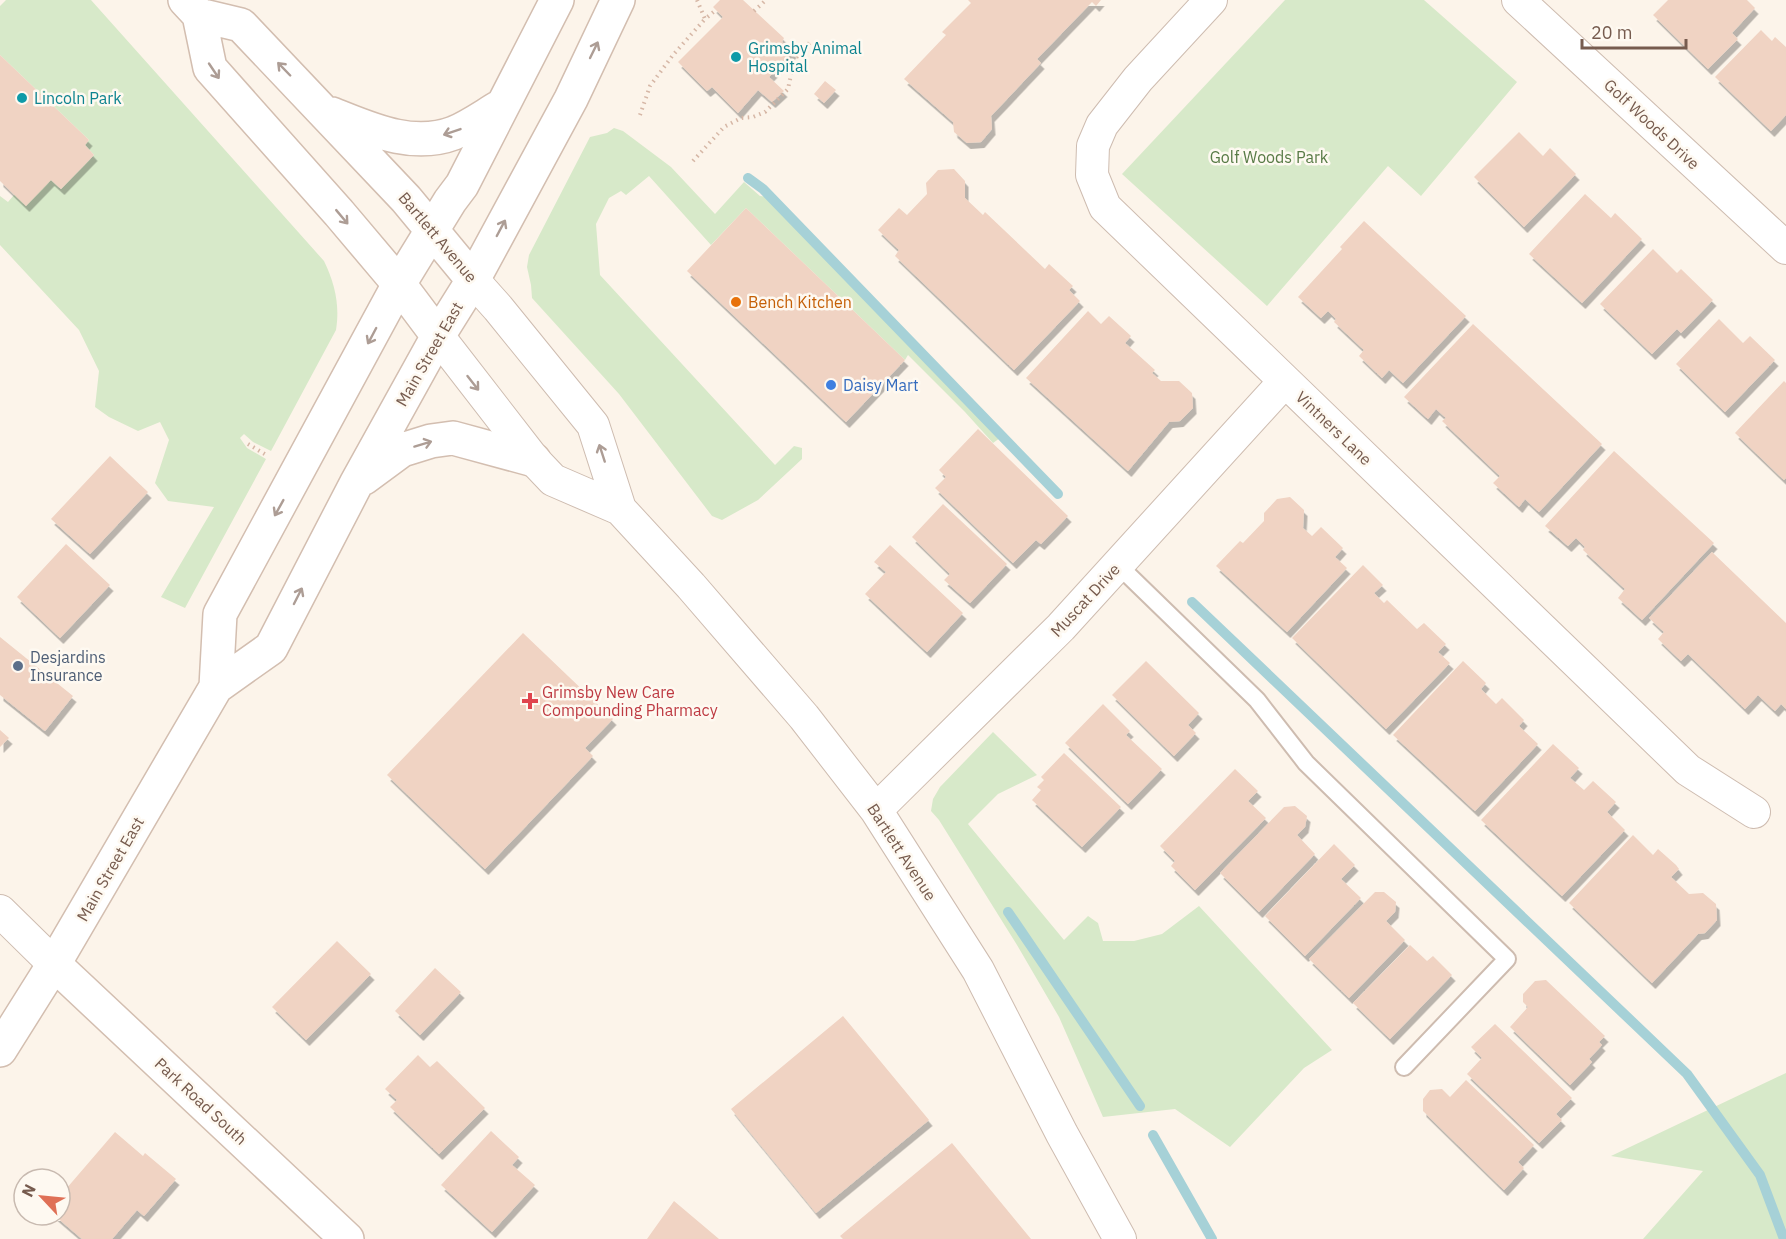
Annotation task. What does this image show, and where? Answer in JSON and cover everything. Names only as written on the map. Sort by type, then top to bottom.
[{"type":"main road","name":"Main Street East","points":[[216,687],[220,614],[399,284],[462,185],[557,0]]},
{"type":"main road","name":"Main Street East","points":[[0,1050],[54,964],[216,687],[271,648],[356,484],[438,336],[473,279],[571,99],[618,0]]},
{"type":"main road","name":"Bartlett Avenue","points":[[192,8],[241,25],[406,199],[473,279]]},
{"type":"main road","name":"Bartlett Avenue","points":[[192,8],[210,68],[339,213],[399,284],[438,336]]},
{"type":"main road","points":[[324,111],[387,135],[420,140],[454,133],[503,105]]},
{"type":"main road","points":[[356,484],[402,450],[431,441],[453,438],[534,459]]},
{"type":"main road","name":"Park Road South","points":[[54,964],[347,1239]]},
{"type":"street","name":"Vintners Lane","points":[[1211,0],[1138,79],[1102,125],[1093,146],[1092,176],[1105,207],[1688,770],[1754,812]]},
{"type":"street","name":"Golf Woods Drive","points":[[1518,0],[1786,248]]},
{"type":"street","name":"Bartlett Avenue","points":[[473,279],[593,425],[620,509]]},
{"type":"street","name":"Bartlett Avenue","points":[[438,336],[553,480],[620,509],[691,586],[804,717],[876,810],[978,970],[1062,1134],[1120,1239]]},
{"type":"street","name":"Muscat Drive","points":[[876,810],[1061,627],[1285,381]]},
{"type":"street","points":[[0,911],[54,964]]},
{"type":"lane","points":[[1118,565],[1257,700],[1306,763],[1507,960],[1404,1066]]},
{"type":"path","points":[[698,0],[705,19]]},
{"type":"path","points":[[754,11],[766,0]]},
{"type":"path","points":[[640,115],[650,86],[673,55],[716,10]]},
{"type":"path","points":[[693,161],[724,127],[741,118],[753,117],[765,112],[788,89],[794,60],[812,40]]},
{"type":"path","points":[[248,444],[271,458]]},
{"type":"green space","points":[[6,0],[91,0],[324,261],[334,286],[337,303],[336,330],[271,451],[253,442],[244,434],[240,438],[247,448],[266,459],[185,608],[161,597],[214,507],[168,501],[155,483],[169,440],[160,422],[138,431],[109,417],[95,407],[99,371],[79,330],[0,245],[0,196],[8,202],[14,195],[51,180],[61,189],[94,155],[85,145],[89,140],[0,55],[0,6]]},
{"type":"green space","name":"Golf Woods Park","points":[[1285,0],[1424,0],[1517,82],[1421,196],[1388,166],[1267,306],[1122,174]]},
{"type":"green space","points":[[614,128],[623,131],[671,167],[715,214],[744,182],[760,196],[768,197],[1000,438],[993,443],[908,355],[905,360],[746,208],[711,245],[649,176],[626,195],[621,191],[609,198],[596,224],[600,275],[775,465],[794,446],[802,448],[802,459],[758,500],[722,520],[712,516],[619,394],[532,298],[527,267],[529,255],[590,137],[607,133]]},
{"type":"green space","points":[[993,732],[1037,775],[998,794],[968,824],[1064,940],[1088,916],[1098,923],[1103,941],[1134,941],[1162,934],[1199,906],[1332,1050],[1304,1068],[1230,1147],[1175,1109],[1103,1117],[1059,1017],[1017,945],[939,820],[931,811],[933,799],[940,787]]},
{"type":"green space","points":[[1786,1073],[1786,1239],[1643,1239],[1703,1171],[1611,1156]]},
{"type":"building","name":"Grimsby Animal Hospital","points":[[720,0],[743,0],[784,38],[782,42],[793,52],[769,77],[784,91],[772,102],[758,90],[738,113],[712,87],[707,91],[678,62],[723,17],[713,7]]},
{"type":"building","points":[[968,0],[1101,0],[1096,6],[1092,2],[1037,59],[1041,63],[991,116],[992,129],[981,142],[967,143],[954,132],[953,122],[904,79],[946,35],[942,32],[971,3]]},
{"type":"building","points":[[1668,0],[1747,0],[1755,8],[1732,33],[1738,39],[1708,69],[1653,15]]},
{"type":"building","points":[[1761,30],[1772,41],[1775,37],[1786,47],[1786,115],[1771,131],[1715,77]]},
{"type":"building","name":"Lincoln Park","points":[[0,55],[89,140],[85,145],[94,155],[61,189],[51,180],[26,206],[0,181]]},
{"type":"building","points":[[825,81],[836,90],[824,103],[814,94]]},
{"type":"building","points":[[1519,132],[1543,156],[1550,148],[1576,174],[1524,227],[1474,177]]},
{"type":"building","points":[[954,169],[965,181],[965,198],[983,215],[985,212],[1045,269],[1049,264],[1073,286],[1069,290],[1080,301],[1014,370],[895,256],[899,250],[878,230],[899,208],[907,215],[927,194],[926,183],[938,170]]},
{"type":"building","points":[[1585,194],[1611,218],[1615,213],[1642,239],[1582,303],[1529,254]]},
{"type":"building","points":[[746,208],[905,360],[846,422],[687,271]]},
{"type":"building","points":[[1364,221],[1466,316],[1403,383],[1389,370],[1382,378],[1359,356],[1364,350],[1334,322],[1336,319],[1328,311],[1321,318],[1298,297]]},
{"type":"building","points":[[1653,249],[1677,273],[1681,269],[1713,300],[1681,333],[1677,329],[1652,354],[1600,304]]},
{"type":"building","points":[[1088,311],[1101,324],[1109,316],[1131,336],[1125,343],[1155,370],[1152,373],[1161,381],[1179,381],[1192,393],[1193,408],[1180,421],[1169,422],[1128,471],[1026,378]]},
{"type":"building","points":[[1719,319],[1743,343],[1750,336],[1775,360],[1725,412],[1676,364]]},
{"type":"building","points":[[1473,324],[1602,444],[1539,512],[1525,499],[1519,507],[1493,483],[1500,476],[1442,421],[1446,418],[1436,409],[1428,419],[1404,397]]},
{"type":"building","points":[[1784,381],[1786,383],[1786,478],[1784,480],[1735,433]]},
{"type":"building","points":[[978,429],[1068,516],[1041,544],[1036,540],[1013,563],[935,488],[946,477],[939,470]]},
{"type":"building","points":[[1614,451],[1714,543],[1642,620],[1618,598],[1625,589],[1583,550],[1585,547],[1576,538],[1568,546],[1545,526]]},
{"type":"building","points":[[110,456],[148,492],[90,554],[51,519]]},
{"type":"building","points":[[1290,497],[1304,510],[1303,528],[1312,536],[1321,527],[1343,548],[1335,557],[1347,568],[1287,632],[1216,566],[1240,541],[1243,543],[1264,521],[1264,513],[1277,499]]},
{"type":"building","points":[[943,504],[1007,564],[970,603],[944,580],[950,574],[912,537]]},
{"type":"building","points":[[66,544],[110,585],[60,638],[17,597]]},
{"type":"building","points":[[890,545],[963,613],[927,652],[865,594],[886,572],[874,562]]},
{"type":"building","points":[[1712,552],[1786,623],[1786,709],[1781,704],[1775,711],[1758,695],[1745,709],[1688,654],[1681,661],[1658,639],[1664,632],[1649,618]]},
{"type":"building","points":[[1363,565],[1383,585],[1374,593],[1384,603],[1387,600],[1417,629],[1424,623],[1446,644],[1438,652],[1450,663],[1386,729],[1292,638]]},
{"type":"building","points":[[523,633],[613,719],[585,748],[593,756],[485,869],[387,775]]},
{"type":"building","name":"Desjardins Insurance","points":[[0,637],[73,696],[45,731],[0,695]]},
{"type":"building","points":[[1146,661],[1199,713],[1188,725],[1196,733],[1174,756],[1112,695]]},
{"type":"building","points":[[1463,661],[1486,683],[1481,689],[1496,704],[1502,698],[1524,720],[1519,726],[1538,744],[1475,811],[1393,735]]},
{"type":"building","points":[[1103,704],[1130,731],[1126,735],[1162,769],[1128,804],[1065,743]]},
{"type":"building","points":[[0,730],[9,738],[0,747]]},
{"type":"building","points":[[1553,744],[1579,768],[1570,778],[1584,790],[1593,781],[1616,802],[1607,812],[1625,830],[1562,896],[1481,820]]},
{"type":"building","points":[[1064,753],[1121,807],[1082,847],[1032,800],[1041,790],[1037,787],[1044,780],[1041,777]]},
{"type":"building","points":[[1235,769],[1258,791],[1248,801],[1266,818],[1195,890],[1171,866],[1175,861],[1160,846]]},
{"type":"building","points":[[1295,806],[1307,816],[1305,827],[1297,835],[1315,854],[1259,912],[1220,873],[1284,807]]},
{"type":"building","points":[[1633,835],[1653,855],[1658,849],[1676,865],[1679,869],[1671,877],[1689,894],[1703,893],[1716,904],[1717,920],[1705,933],[1698,934],[1652,983],[1569,903]]},
{"type":"building","points":[[1334,844],[1355,865],[1341,879],[1361,898],[1305,956],[1265,916]]},
{"type":"building","points":[[1375,892],[1384,892],[1396,902],[1395,912],[1386,921],[1405,940],[1349,998],[1309,959]]},
{"type":"building","points":[[337,941],[371,974],[306,1040],[272,1007]]},
{"type":"building","points":[[1410,945],[1427,961],[1433,956],[1452,975],[1390,1039],[1353,1003]]},
{"type":"building","points":[[435,968],[461,992],[420,1035],[395,1011]]},
{"type":"building","points":[[1546,980],[1605,1036],[1599,1042],[1602,1045],[1589,1059],[1592,1062],[1570,1085],[1510,1027],[1528,1007],[1523,1002],[1523,994],[1535,981]]},
{"type":"building","points":[[843,1016],[929,1120],[816,1213],[731,1109]]},
{"type":"building","points":[[1495,1024],[1572,1098],[1556,1114],[1562,1120],[1539,1143],[1467,1074],[1482,1058],[1471,1047]]},
{"type":"building","points":[[418,1055],[430,1067],[437,1061],[485,1108],[439,1154],[390,1107],[397,1100],[385,1089]]},
{"type":"building","points":[[1466,1080],[1534,1145],[1518,1162],[1524,1168],[1504,1190],[1423,1111],[1423,1099],[1430,1090],[1442,1089],[1450,1097]]},
{"type":"building","points":[[491,1131],[519,1157],[512,1165],[535,1185],[492,1232],[441,1185]]},
{"type":"building","points":[[115,1132],[143,1156],[145,1153],[176,1179],[144,1216],[137,1210],[112,1239],[82,1239],[68,1227],[72,1227],[72,1182]]},
{"type":"building","points":[[952,1143],[1031,1239],[843,1239],[840,1236]]},
{"type":"building","points":[[674,1201],[719,1239],[647,1239]]},
{"type":"waterway","points":[[748,178],[763,189],[1058,494]]},
{"type":"waterway","points":[[1192,602],[1687,1074],[1760,1175],[1784,1239]]},
{"type":"waterway","points":[[1008,912],[1140,1106]]},
{"type":"waterway","points":[[1153,1135],[1212,1239]]},
{"type":"place","name":"Grimsby Animal Hospital","points":[[736,57]]},
{"type":"place","name":"Lincoln Park","points":[[22,98]]},
{"type":"place","name":"Bench Kitchen","points":[[736,302]]},
{"type":"place","name":"Daisy Mart","points":[[831,385]]},
{"type":"place","name":"Desjardins Insurance","points":[[18,666]]},
{"type":"place","name":"Grimsby New Care Compounding Pharmacy","points":[[530,701]]}]
